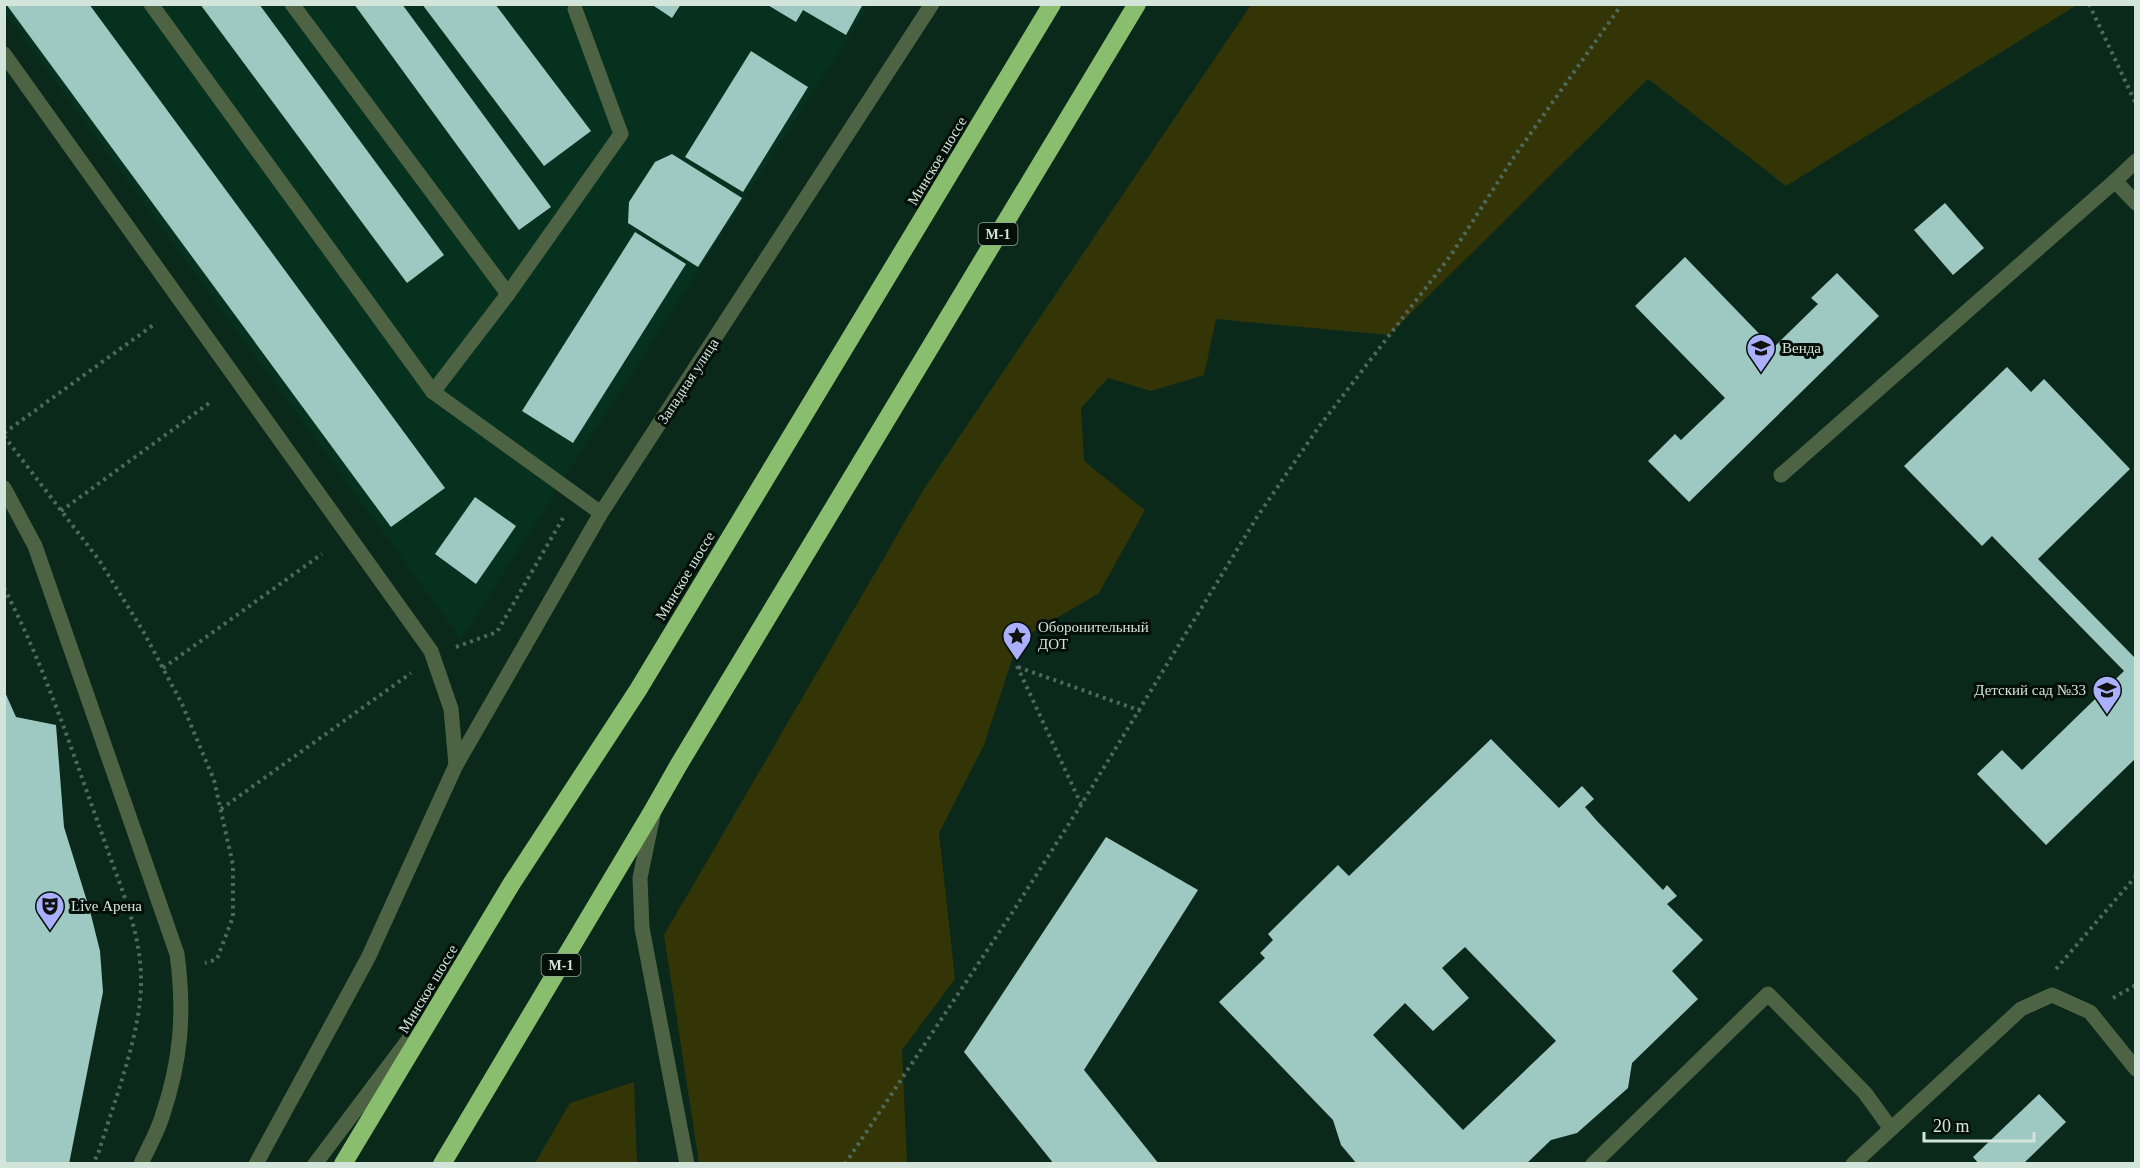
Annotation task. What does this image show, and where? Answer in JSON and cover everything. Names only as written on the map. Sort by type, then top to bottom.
[{"type":"highway","name":"Минское шоссе","points":[[343,1164],[512,883],[638,690],[1052,4]]},
{"type":"highway","name":"М-1","points":[[442,1164],[684,756],[1137,4]]},
{"type":"street","points":[[151,4],[433,392],[602,513]]},
{"type":"street","points":[[292,4],[508,294]]},
{"type":"street","name":"Западная улица","points":[[256,1164],[368,958],[456,765],[602,513],[932,4]]},
{"type":"street","points":[[433,392],[508,294],[621,134],[575,6]]},
{"type":"street","points":[[4,54],[431,651],[451,709],[456,765]]},
{"type":"street","points":[[1781,475],[2115,182],[2136,161]]},
{"type":"street","points":[[2115,182],[2136,203]]},
{"type":"street","points":[[4,488],[35,546],[177,954],[182,1002],[179,1050],[162,1119],[141,1164]]},
{"type":"street","points":[[654,810],[640,878],[642,928],[659,1007],[687,1164]]},
{"type":"street","points":[[315,1164],[455,978]]},
{"type":"street","points":[[1593,1164],[1768,994],[1865,1093],[1891,1129]]},
{"type":"street","points":[[1853,1164],[2021,1009],[2052,995],[2090,1012],[2136,1070]]},
{"type":"path","points":[[845,1164],[1012,913],[1141,711],[1257,517],[1312,437],[1451,255],[1514,157],[1622,4]]},
{"type":"path","points":[[2089,4],[2136,104]]},
{"type":"path","points":[[156,323],[4,434],[99,560],[143,631],[183,704],[214,780],[233,865],[233,917],[217,959],[198,965]]},
{"type":"path","points":[[61,511],[212,401]]},
{"type":"path","points":[[221,809],[409,674],[458,646],[497,632],[576,495]]},
{"type":"path","points":[[163,668],[322,554]]},
{"type":"path","points":[[4,588],[22,622],[63,722],[138,938],[142,984],[135,1032],[93,1164]]},
{"type":"path","points":[[1081,805],[1017,666],[1141,711]]},
{"type":"path","points":[[2052,973],[2136,876]]},
{"type":"shaded area","points":[[4,5],[869,5],[461,639],[5,12]]},
{"type":"shaded area","points":[[1251,5],[2077,5],[1786,186],[1648,79],[1389,335],[1216,319],[1204,375],[1151,391],[1108,378],[1081,408],[1084,461],[1145,510],[1099,593],[1018,641],[984,745],[939,833],[955,979],[902,1050],[907,1163],[699,1163],[664,935],[924,489]]},
{"type":"shaded area","points":[[634,1082],[637,1163],[535,1163],[570,1103]]},
{"type":"building","points":[[6,4],[89,4],[445,488],[391,527]]},
{"type":"building","points":[[200,4],[259,4],[444,255],[407,283]]},
{"type":"building","points":[[354,4],[402,4],[551,207],[519,230]]},
{"type":"building","points":[[422,4],[495,4],[591,131],[544,166]]},
{"type":"building","points":[[651,4],[681,4],[672,18]]},
{"type":"building","points":[[766,4],[863,4],[846,35],[803,10],[796,22]]},
{"type":"building","points":[[751,51],[808,87],[743,192],[685,157]]},
{"type":"building","points":[[672,154],[742,198],[698,267],[628,223],[629,202],[655,162]]},
{"type":"building","points":[[1945,203],[1984,248],[1953,275],[1914,230]]},
{"type":"building","points":[[635,232],[686,264],[573,443],[522,411]]},
{"type":"building","name":"Венда","points":[[1685,257],[1773,348],[1818,304],[1811,298],[1837,273],[1879,316],[1689,502],[1648,461],[1675,434],[1681,440],[1725,398],[1635,306]]},
{"type":"building","points":[[2007,367],[2031,392],[2044,379],[2130,469],[2038,559],[2136,659],[2136,758],[2046,845],[1977,774],[2002,750],[2022,770],[2124,671],[1992,536],[1982,546],[1904,466]]},
{"type":"building","points":[[475,497],[516,526],[476,584],[435,554]]},
{"type":"building","name":"Live Арена","points":[[4,690],[16,717],[56,725],[64,827],[100,951],[103,992],[69,1164],[4,1164]]},
{"type":"building","points":[[1491,739],[1559,808],[1582,786],[1594,799],[1585,807],[1597,821],[1663,890],[1667,885],[1677,896],[1667,904],[1703,940],[1672,971],[1698,999],[1632,1063],[1628,1088],[1577,1133],[1551,1140],[1526,1164],[1357,1164],[1341,1145],[1333,1120],[1219,1002],[1265,958],[1260,953],[1273,940],[1268,934],[1338,865],[1349,876]],"holes":[[[1465,947],[1556,1041],[1463,1130],[1373,1035],[1405,1003],[1433,1031],[1469,998],[1442,968]]]},
{"type":"building","points":[[1106,837],[1198,890],[1084,1070],[1159,1164],[1054,1164],[964,1052]]},
{"type":"building","points":[[2039,1094],[2066,1122],[2023,1164],[1979,1164],[1973,1157]]},
{"type":"place","name":"Венда","points":[[1761,374]]},
{"type":"place","name":"Оборонительный ДОТ","points":[[1017,662]]},
{"type":"place","name":"Детский сад №33","points":[[2107,716]]},
{"type":"place","name":"Live Арена","points":[[50,932]]}]
